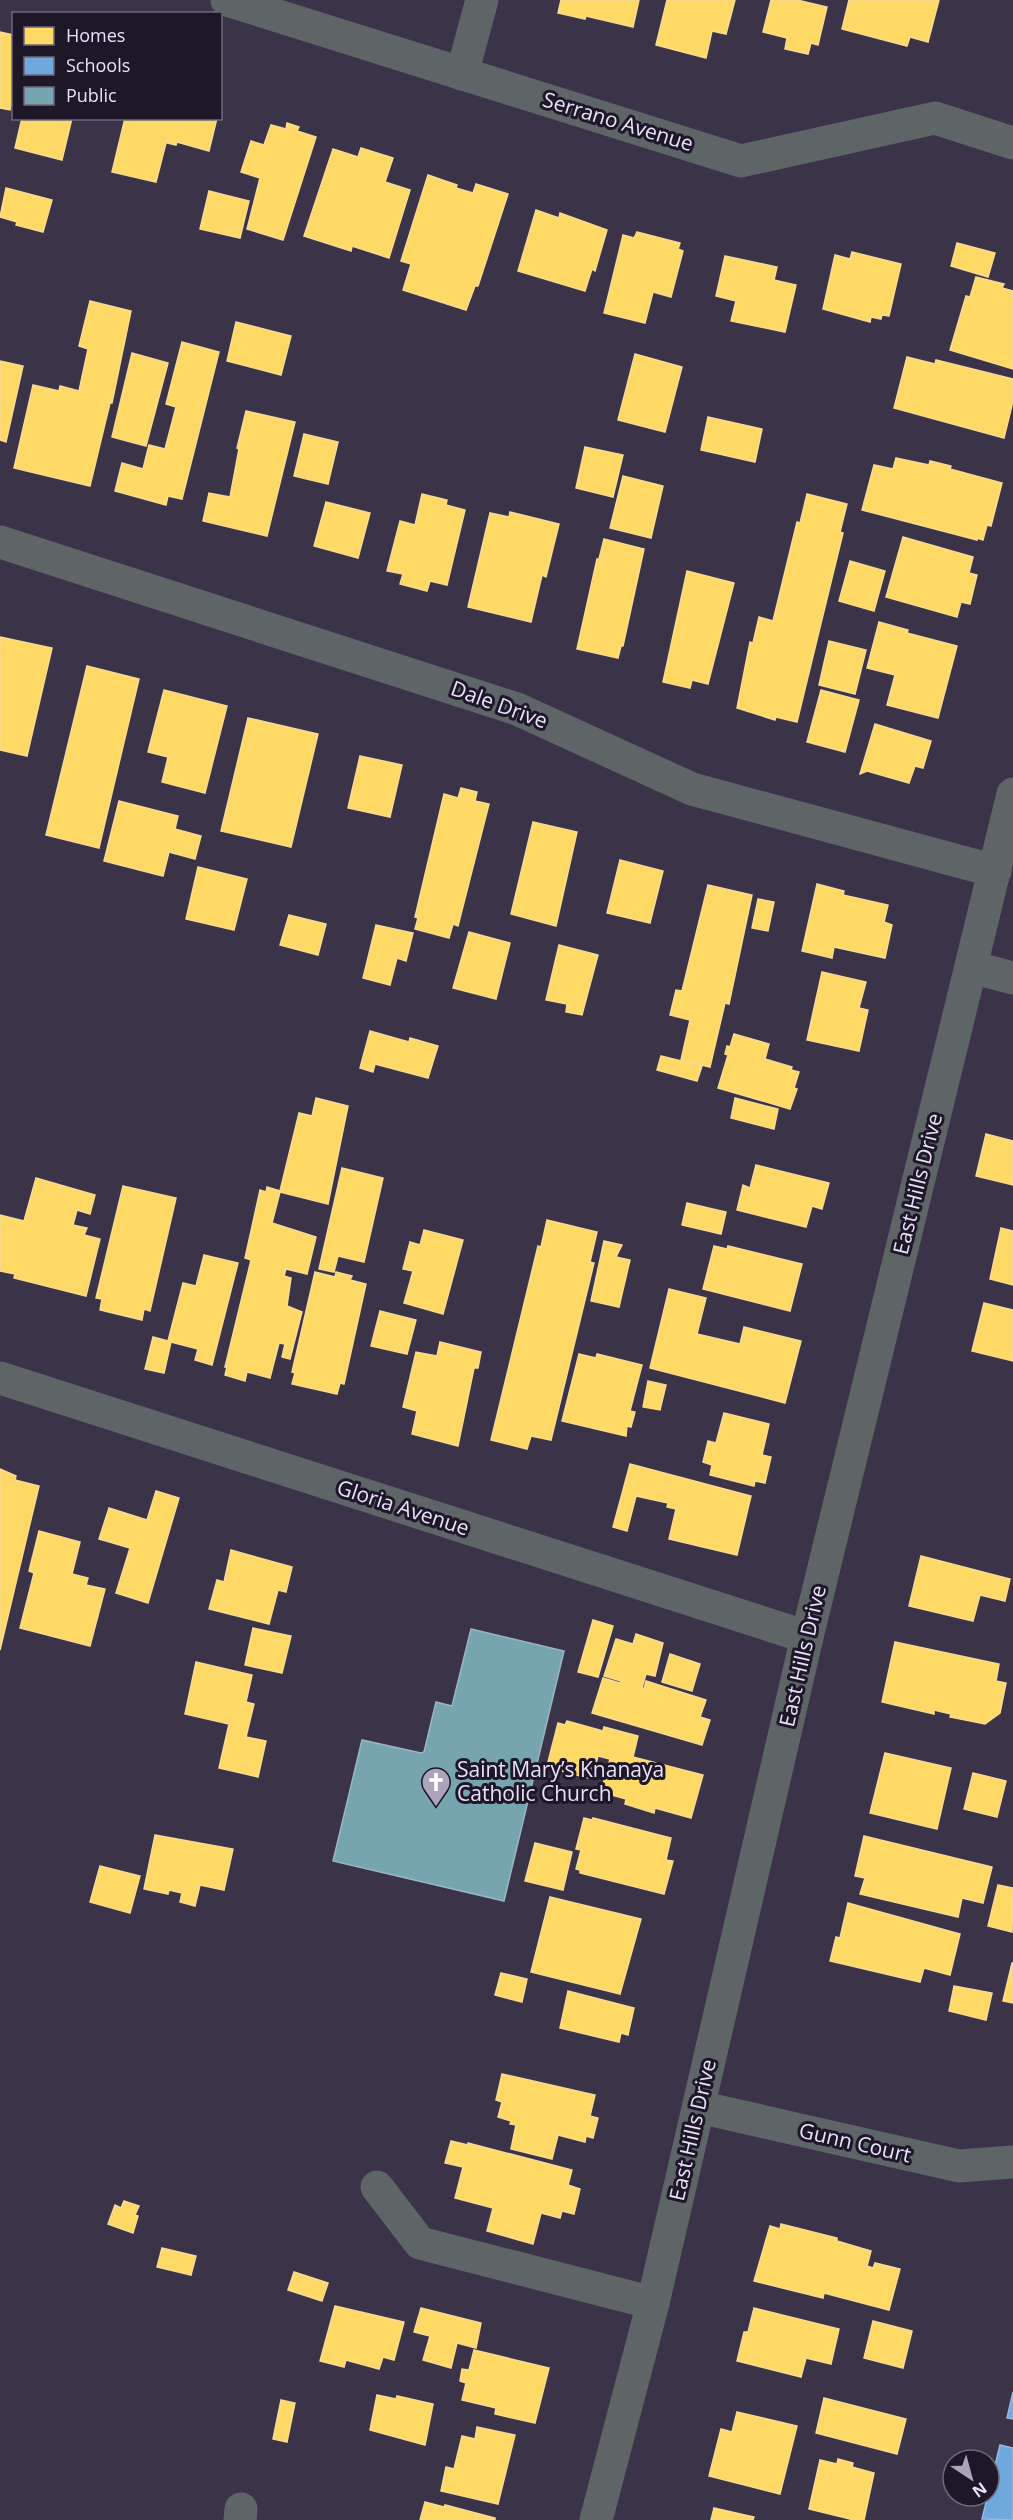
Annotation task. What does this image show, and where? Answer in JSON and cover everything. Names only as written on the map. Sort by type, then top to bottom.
[{"type":"street","name":"Serrano Avenue","points":[[227,0],[741,161],[935,118],[1013,143]]},
{"type":"street","points":[[462,74],[482,0]]},
{"type":"street","name":"Dale Drive","points":[[0,542],[518,709],[692,789],[995,871]]},
{"type":"street","name":"East Hills Drive","points":[[597,2520],[653,2303],[807,1637],[1013,794]]},
{"type":"street","points":[[971,967],[1013,978]]},
{"type":"street","name":"Gloria Avenue","points":[[0,1378],[807,1637]]},
{"type":"street","name":"Gunn Court","points":[[699,2107],[960,2166],[1013,2162]]},
{"type":"street","points":[[377,2187],[420,2243],[653,2303]]},
{"type":"building: Homes","points":[[561,0],[639,0],[633,27],[586,16],[585,19],[558,13]]},
{"type":"building: Homes","points":[[667,0],[735,0],[726,34],[712,31],[706,58],[656,45]]},
{"type":"building: Homes","points":[[771,0],[797,0],[827,7],[818,45],[811,43],[808,54],[785,49],[787,38],[763,32]]},
{"type":"building: Homes","points":[[849,0],[939,0],[928,42],[910,37],[907,46],[842,29]]},
{"type":"building: Homes","points":[[0,32],[12,35],[12,102],[10,110],[0,108]]},
{"type":"building: Homes","points":[[22,120],[72,120],[62,160],[15,148]]},
{"type":"building: Homes","points":[[125,120],[217,120],[209,151],[177,142],[176,145],[167,143],[167,139],[156,182],[112,172]]},
{"type":"building: Homes","points":[[287,123],[299,127],[297,131],[316,137],[283,240],[247,229],[260,178],[241,172],[251,141],[264,145],[271,125],[286,129]]},
{"type":"building: Homes","points":[[361,148],[393,158],[385,182],[410,190],[389,258],[352,246],[351,251],[304,236],[333,149],[358,157]]},
{"type":"building: Homes","points":[[428,175],[473,193],[476,184],[508,194],[478,286],[475,286],[466,310],[403,290],[411,264],[401,261]]},
{"type":"building: Homes","points":[[6,188],[52,200],[43,232],[16,225],[17,222],[0,217]]},
{"type":"building: Homes","points":[[209,191],[249,201],[240,238],[200,229]]},
{"type":"building: Homes","points":[[536,210],[559,218],[560,213],[607,230],[595,271],[592,269],[585,291],[518,271]]},
{"type":"building: Homes","points":[[637,232],[680,243],[678,249],[683,251],[671,297],[653,292],[645,323],[604,313],[623,235],[634,238]]},
{"type":"building: Homes","points":[[957,243],[995,253],[988,277],[951,266]]},
{"type":"building: Homes","points":[[852,252],[901,264],[889,316],[882,315],[881,319],[871,317],[870,322],[823,309],[835,255],[850,259]]},
{"type":"building: Homes","points":[[725,256],[777,267],[774,280],[796,285],[785,332],[731,321],[736,301],[716,296]]},
{"type":"building: Homes","points":[[976,277],[1004,284],[1002,288],[1013,291],[1013,369],[950,350],[966,296],[970,297]]},
{"type":"building: Homes","points":[[90,301],[131,311],[112,403],[110,403],[90,486],[14,468],[33,385],[59,391],[60,386],[79,391],[88,349],[79,346]]},
{"type":"building: Homes","points":[[236,322],[291,336],[281,375],[227,361]]},
{"type":"building: Homes","points":[[182,342],[219,352],[182,499],[168,496],[166,505],[115,491],[122,463],[143,469],[149,445],[165,449],[176,407],[166,404]]},
{"type":"building: Homes","points":[[132,353],[168,363],[146,446],[112,437]]},
{"type":"building: Homes","points":[[635,354],[682,367],[665,432],[618,420]]},
{"type":"building: Homes","points":[[907,357],[935,364],[936,360],[1013,379],[1013,401],[1004,438],[894,408]]},
{"type":"building: Homes","points":[[0,361],[23,366],[6,442],[0,440]]},
{"type":"building: Homes","points":[[246,411],[295,422],[267,536],[203,521],[209,493],[230,497],[239,449],[237,448]]},
{"type":"building: Homes","points":[[708,417],[762,429],[755,462],[701,450]]},
{"type":"building: Homes","points":[[304,434],[338,442],[328,484],[294,476]]},
{"type":"building: Homes","points":[[585,447],[623,455],[613,497],[576,488]]},
{"type":"building: Homes","points":[[896,458],[929,465],[930,461],[951,466],[950,469],[1002,483],[991,526],[987,525],[983,540],[862,510],[874,465],[893,469]]},
{"type":"building: Homes","points":[[623,476],[663,486],[651,538],[610,528]]},
{"type":"building: Homes","points":[[422,494],[447,500],[446,505],[465,510],[447,585],[430,581],[427,591],[400,584],[403,574],[387,571],[400,521],[415,525]]},
{"type":"building: Homes","points":[[807,494],[847,504],[840,532],[843,533],[797,722],[776,717],[775,720],[737,708],[750,642],[753,643],[759,617],[773,621],[797,522],[800,523]]},
{"type":"building: Homes","points":[[326,502],[370,513],[358,558],[314,546]]},
{"type":"building: Homes","points":[[510,512],[559,524],[546,577],[542,575],[531,622],[468,607],[490,513],[509,517]]},
{"type":"building: Homes","points":[[903,537],[973,557],[969,573],[977,575],[970,604],[961,602],[957,617],[886,597]]},
{"type":"building: Homes","points":[[604,539],[644,549],[623,646],[621,646],[618,658],[577,649],[597,559],[599,559]]},
{"type":"building: Homes","points":[[850,561],[885,571],[874,611],[839,601]]},
{"type":"building: Homes","points":[[687,571],[734,583],[708,684],[692,680],[690,688],[663,682]]},
{"type":"building: Homes","points":[[879,622],[908,630],[907,633],[957,646],[938,718],[887,705],[895,675],[867,668]]},
{"type":"building: Homes","points":[[0,637],[52,648],[27,756],[0,750]]},
{"type":"building: Homes","points":[[829,641],[866,650],[855,694],[819,685]]},
{"type":"building: Homes","points":[[87,666],[139,679],[99,848],[46,835]]},
{"type":"building: Homes","points":[[164,690],[227,706],[205,793],[162,782],[168,757],[148,752]]},
{"type":"building: Homes","points":[[821,690],[859,700],[845,752],[807,742]]},
{"type":"building: Homes","points":[[248,718],[318,734],[291,847],[221,831]]},
{"type":"building: Homes","points":[[875,724],[931,741],[923,768],[915,766],[909,783],[867,771],[860,774]]},
{"type":"building: Homes","points":[[360,756],[402,765],[390,817],[348,808]]},
{"type":"building: Homes","points":[[461,788],[477,792],[475,801],[489,804],[458,926],[453,924],[449,938],[415,929],[418,918],[415,917],[444,794],[458,798]]},
{"type":"building: Homes","points":[[119,801],[178,816],[175,829],[201,836],[195,859],[169,852],[163,876],[104,861]]},
{"type":"building: Homes","points":[[533,822],[577,832],[556,926],[511,914]]},
{"type":"building: Homes","points":[[620,860],[663,871],[650,923],[607,913]]},
{"type":"building: Homes","points":[[198,867],[247,879],[234,930],[186,919]]},
{"type":"building: Homes","points":[[817,884],[844,891],[843,895],[888,905],[884,922],[892,925],[885,958],[834,947],[832,958],[802,951]]},
{"type":"building: Homes","points":[[708,885],[752,895],[729,1004],[725,1003],[710,1067],[681,1060],[690,1020],[670,1015],[676,990],[682,991]]},
{"type":"building: Homes","points":[[758,899],[774,902],[768,931],[752,928]]},
{"type":"building: Homes","points":[[289,915],[326,924],[318,955],[280,945]]},
{"type":"building: Homes","points":[[376,925],[413,933],[406,961],[397,958],[390,985],[363,978]]},
{"type":"building: Homes","points":[[469,932],[510,943],[496,999],[453,988]]},
{"type":"building: Homes","points":[[559,945],[598,955],[582,1015],[566,1012],[567,1004],[546,1000]]},
{"type":"building: Homes","points":[[822,972],[866,982],[859,1008],[868,1010],[859,1051],[807,1040]]},
{"type":"building: Homes","points":[[370,1031],[409,1042],[410,1038],[438,1046],[428,1078],[375,1064],[373,1072],[360,1068]]},
{"type":"building: Homes","points":[[734,1034],[769,1044],[765,1059],[792,1067],[791,1070],[799,1072],[794,1088],[797,1089],[790,1109],[718,1088],[728,1055],[725,1054],[727,1046],[730,1047]]},
{"type":"building: Homes","points":[[661,1056],[702,1066],[697,1081],[657,1070]]},
{"type":"building: Homes","points":[[316,1098],[348,1106],[328,1204],[280,1192],[272,1223],[316,1237],[307,1274],[286,1269],[284,1276],[291,1278],[287,1306],[302,1312],[290,1359],[282,1357],[285,1344],[279,1343],[270,1378],[247,1372],[245,1381],[225,1375],[227,1367],[225,1367],[251,1260],[245,1258],[260,1190],[266,1192],[267,1187],[280,1191],[299,1113],[312,1116]]},
{"type":"building: Homes","points":[[735,1098],[778,1109],[774,1129],[731,1118]]},
{"type":"building: Homes","points":[[986,1134],[1013,1141],[1013,1185],[976,1176]]},
{"type":"building: Homes","points":[[756,1165],[829,1183],[822,1209],[812,1206],[806,1227],[737,1210],[743,1185],[750,1188]]},
{"type":"building: Homes","points":[[342,1168],[383,1178],[364,1262],[338,1256],[334,1272],[319,1269]]},
{"type":"building: Homes","points":[[36,1178],[95,1195],[90,1214],[77,1210],[73,1225],[87,1228],[84,1235],[100,1239],[86,1296],[14,1278],[15,1274],[0,1271],[0,1215],[24,1221]]},
{"type":"building: Homes","points":[[123,1186],[176,1198],[150,1311],[144,1309],[142,1320],[100,1310],[102,1299],[96,1298]]},
{"type":"building: Homes","points":[[687,1203],[726,1212],[721,1234],[682,1225]]},
{"type":"building: Homes","points":[[547,1220],[597,1232],[590,1262],[594,1263],[551,1440],[531,1436],[527,1449],[491,1440],[538,1246],[541,1247]]},
{"type":"building: Homes","points":[[1001,1228],[1013,1231],[1013,1285],[990,1279]]},
{"type":"building: Homes","points":[[424,1230],[463,1240],[443,1314],[404,1303],[413,1271],[403,1269],[410,1242],[420,1245]]},
{"type":"building: Homes","points":[[604,1241],[622,1245],[616,1257],[630,1260],[619,1307],[591,1301]]},
{"type":"building: Homes","points":[[714,1246],[727,1249],[728,1246],[802,1264],[790,1311],[703,1289]]},
{"type":"building: Homes","points":[[204,1255],[238,1263],[212,1365],[195,1360],[198,1349],[171,1342],[164,1373],[145,1369],[153,1337],[168,1341],[183,1283],[196,1286]]},
{"type":"building: Homes","points":[[315,1272],[335,1277],[336,1272],[352,1276],[350,1280],[366,1284],[344,1384],[340,1383],[337,1394],[292,1384],[295,1373],[292,1372]]},
{"type":"building: Homes","points":[[669,1289],[706,1298],[697,1334],[740,1344],[744,1327],[801,1341],[785,1403],[650,1368]]},
{"type":"building: Homes","points":[[984,1303],[1013,1310],[1013,1361],[972,1351]]},
{"type":"building: Homes","points":[[380,1311],[416,1320],[407,1354],[371,1346]]},
{"type":"building: Homes","points":[[440,1342],[481,1352],[478,1368],[474,1368],[458,1446],[412,1434],[417,1411],[403,1407],[416,1352],[437,1356]]},
{"type":"building: Homes","points":[[579,1354],[596,1358],[597,1354],[642,1365],[630,1411],[635,1412],[631,1427],[627,1426],[626,1436],[562,1421]]},
{"type":"building: Homes","points":[[648,1381],[666,1385],[660,1410],[643,1407]]},
{"type":"building: Homes","points":[[724,1413],[769,1424],[762,1455],[771,1457],[765,1483],[755,1481],[754,1486],[710,1475],[712,1465],[703,1462],[708,1441],[716,1443]]},
{"type":"building: Homes","points":[[630,1464],[751,1496],[737,1555],[669,1539],[676,1509],[667,1507],[668,1503],[636,1496],[627,1531],[613,1527]]},
{"type":"building: Homes","points":[[0,1469],[16,1476],[15,1480],[39,1486],[0,1650]]},
{"type":"building: Homes","points":[[156,1491],[179,1498],[148,1603],[116,1593],[130,1548],[99,1539],[109,1508],[147,1520]]},
{"type":"building: Homes","points":[[39,1531],[80,1542],[72,1574],[88,1578],[86,1585],[105,1589],[90,1646],[20,1628],[34,1573],[29,1571]]},
{"type":"building: Homes","points":[[231,1550],[292,1567],[286,1592],[278,1590],[269,1624],[209,1609],[217,1580],[224,1582]]},
{"type":"building: Homes","points":[[921,1556],[1010,1579],[1005,1601],[980,1595],[973,1621],[909,1606]]},
{"type":"building: Homes","points":[[593,1620],[613,1626],[598,1677],[578,1672]]},
{"type":"building: Homes","points":[[253,1628],[291,1636],[282,1673],[245,1665]]},
{"type":"building: Homes","points":[[636,1634],[663,1643],[655,1676],[646,1674],[642,1688],[644,1689],[646,1681],[706,1700],[700,1717],[710,1720],[702,1745],[592,1713],[603,1678],[620,1683],[621,1681],[604,1676],[616,1639],[633,1644]]},
{"type":"building: Homes","points":[[895,1642],[999,1664],[996,1681],[1006,1683],[1000,1713],[985,1724],[950,1717],[951,1714],[934,1710],[934,1714],[882,1702]]},
{"type":"building: Homes","points":[[670,1654],[700,1664],[692,1691],[662,1682]]},
{"type":"building: Homes","points":[[196,1662],[252,1675],[246,1702],[254,1704],[246,1737],[266,1741],[258,1777],[219,1768],[229,1724],[185,1714]]},
{"type":"building: Homes","points":[[567,1721],[603,1731],[604,1727],[638,1736],[633,1757],[703,1775],[691,1818],[655,1808],[654,1813],[625,1804],[626,1799],[601,1792],[610,1759],[598,1756],[592,1779],[554,1769],[556,1764],[548,1762],[558,1723],[565,1725]]},
{"type":"building: Homes","points":[[885,1753],[951,1768],[937,1829],[870,1813]]},
{"type":"building: Homes","points":[[973,1773],[1006,1781],[997,1817],[964,1809]]},
{"type":"building: Homes","points":[[584,1818],[592,1820],[593,1818],[671,1838],[666,1860],[673,1861],[664,1894],[580,1873],[580,1870],[576,1869],[581,1850],[576,1849]]},
{"type":"building: Homes","points":[[155,1835],[233,1849],[224,1890],[200,1885],[195,1906],[180,1902],[182,1893],[169,1890],[168,1894],[144,1889]]},
{"type":"building: Homes","points":[[864,1836],[992,1867],[983,1903],[962,1898],[958,1917],[860,1894],[865,1878],[855,1876]]},
{"type":"building: Homes","points":[[535,1843],[572,1852],[563,1890],[525,1881]]},
{"type":"building: Homes","points":[[100,1866],[140,1876],[130,1913],[90,1902]]},
{"type":"building: Homes","points":[[998,1885],[1013,1888],[1012,1932],[988,1926]]},
{"type":"building: Homes","points":[[550,1897],[641,1919],[620,1994],[531,1972]]},
{"type":"building: Homes","points":[[848,1903],[960,1934],[950,1975],[924,1968],[920,1982],[830,1961],[836,1937],[840,1938]]},
{"type":"building: Homes","points":[[1013,1963],[1013,2003],[1003,2001]]},
{"type":"building: Homes","points":[[501,1973],[527,1979],[522,2002],[495,1995]]},
{"type":"building: Homes","points":[[954,1986],[992,1993],[986,2020],[949,2011]]},
{"type":"building: Homes","points":[[568,1991],[634,2008],[628,2035],[621,2033],[619,2042],[560,2028]]},
{"type":"building: Homes","points":[[502,2074],[595,2095],[590,2116],[598,2118],[593,2138],[586,2136],[585,2142],[558,2135],[552,2159],[511,2149],[516,2125],[498,2117],[502,2102],[496,2100]]},
{"type":"building: Homes","points":[[451,2141],[468,2145],[468,2143],[572,2170],[568,2185],[580,2189],[574,2214],[562,2211],[560,2218],[541,2213],[533,2244],[487,2231],[493,2208],[455,2198],[463,2167],[445,2163]]},
{"type":"building: Homes","points":[[124,2201],[139,2206],[135,2215],[138,2216],[133,2233],[108,2224],[115,2205],[121,2208]]},
{"type":"building: Homes","points":[[781,2224],[837,2238],[837,2241],[871,2251],[867,2266],[873,2268],[875,2263],[900,2269],[889,2310],[824,2293],[823,2298],[754,2281],[770,2226],[780,2229]]},
{"type":"building: Homes","points":[[162,2248],[196,2256],[191,2275],[157,2267]]},
{"type":"building: Homes","points":[[294,2272],[328,2283],[322,2301],[288,2290]]},
{"type":"building: Homes","points":[[335,2306],[404,2322],[394,2360],[383,2357],[379,2369],[346,2360],[344,2367],[320,2361]]},
{"type":"building: Homes","points":[[421,2308],[481,2323],[476,2348],[457,2343],[451,2368],[423,2360],[430,2336],[414,2332]]},
{"type":"building: Homes","points":[[754,2308],[839,2329],[831,2364],[806,2358],[801,2377],[737,2361],[744,2332],[748,2332]]},
{"type":"building: Homes","points":[[873,2321],[912,2331],[903,2368],[864,2358]]},
{"type":"building: Homes","points":[[474,2350],[549,2368],[535,2423],[495,2414],[496,2408],[462,2400],[466,2383],[460,2381],[462,2369],[469,2370]]},
{"type":"building: Homes","points":[[377,2395],[396,2399],[397,2396],[433,2404],[425,2445],[370,2430]]},
{"type":"building: Homes","points":[[824,2398],[906,2419],[897,2454],[816,2433]]},
{"type":"building: Homes","points":[[281,2400],[295,2403],[287,2442],[273,2439]]},
{"type":"building: Homes","points":[[737,2412],[797,2426],[780,2494],[709,2476],[721,2429],[732,2432]]},
{"type":"building: Homes","points":[[477,2427],[515,2435],[498,2504],[441,2491],[446,2467],[454,2469],[462,2436],[475,2439]]},
{"type":"building: Homes","points":[[838,2459],[853,2463],[852,2467],[874,2473],[864,2520],[854,2520],[809,2509],[820,2460],[837,2464]]},
{"type":"building: Homes","points":[[425,2502],[444,2507],[445,2505],[495,2518],[495,2520],[420,2520]]},
{"type":"building: Homes","points":[[714,2508],[754,2517],[753,2520],[711,2520]]},
{"type":"building: Schools","points":[[1013,2392],[1013,2419],[1007,2418]]},
{"type":"building: Schools","points":[[1000,2445],[1013,2448],[1013,2520],[982,2519],[985,2508],[1001,2508]]},
{"type":"building: Public","name":"Saint Mary’s Knanaya Catholic Church","points":[[471,1629],[564,1651],[504,1901],[333,1861],[362,1740],[424,1752],[436,1702],[452,1706]]},
{"type":"place","name":"Saint Mary’s Knanaya Catholic Church","points":[[436,1808]]}]
